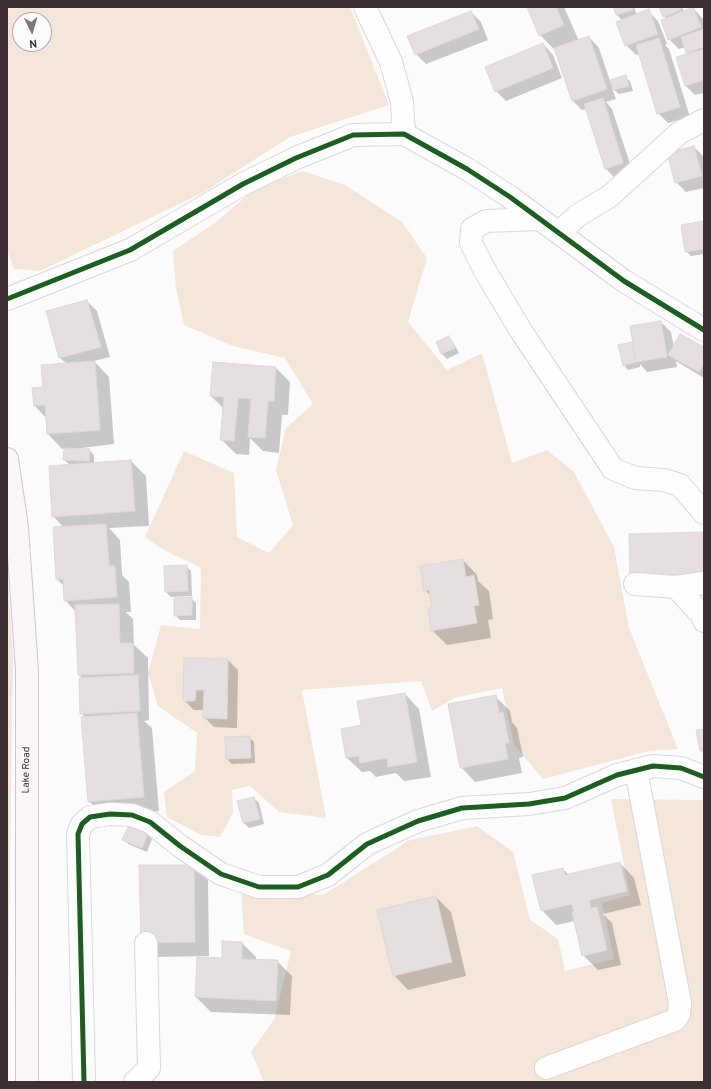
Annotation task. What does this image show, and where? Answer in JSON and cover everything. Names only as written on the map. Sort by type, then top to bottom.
[{"type":"main road","name":"Lake Road","points":[[7,459],[17,528],[27,670],[27,1082]]},
{"type":"street","points":[[365,7],[391,62],[402,102],[404,134]]},
{"type":"street","points":[[559,233],[577,216],[610,196],[679,133],[704,120]]},
{"type":"street","points":[[7,298],[130,250],[243,184],[296,158],[353,135],[404,134],[468,169],[624,281],[704,330]]},
{"type":"street","points":[[539,219],[486,222],[472,229],[471,244],[521,331],[613,469],[635,478],[664,480],[680,485],[704,513]]},
{"type":"street","points":[[635,584],[676,587],[704,583]]},
{"type":"street","points":[[676,587],[701,614],[704,621]]},
{"type":"street","points":[[84,1082],[78,834],[82,824],[90,818],[110,814],[132,815],[150,822],[180,846],[221,874],[259,887],[298,887],[328,875],[367,844],[418,821],[462,808],[529,804],[565,798],[617,775],[653,766],[681,768],[704,777]]},
{"type":"street","points":[[546,1068],[675,1020],[679,1014],[680,1003],[636,770]]},
{"type":"street","points":[[135,1082],[149,1068],[146,943]]},
{"type":"shaded area","points":[[7,7],[350,7],[389,105],[290,137],[204,192],[40,271],[14,269],[7,250]]},
{"type":"shaded area","points":[[303,171],[345,185],[402,222],[427,258],[408,322],[447,370],[482,353],[512,463],[547,450],[574,472],[614,547],[629,628],[678,749],[649,751],[543,779],[514,745],[502,688],[454,698],[432,711],[421,681],[302,690],[326,818],[279,812],[250,786],[232,790],[233,813],[220,837],[201,835],[167,817],[164,792],[195,771],[197,733],[158,706],[148,673],[161,625],[200,629],[201,568],[164,550],[145,537],[184,451],[234,473],[237,537],[269,553],[293,525],[276,470],[286,428],[313,404],[285,358],[233,346],[184,325],[176,288],[173,251],[216,222],[256,188]]},
{"type":"shaded area","points":[[7,563],[13,654],[7,1082]]},
{"type":"shaded area","points":[[611,799],[704,800],[704,1082],[264,1082],[251,1052],[274,1020],[291,951],[244,934],[241,891],[323,895],[410,840],[477,826],[513,852],[530,920],[558,939],[565,971],[614,959],[602,903],[630,895]]},
{"type":"building","points":[[527,7],[556,7],[564,25],[539,36]]},
{"type":"building","points":[[613,7],[632,7],[633,10],[616,15]]},
{"type":"building","points":[[659,7],[680,7],[681,10],[663,17]]},
{"type":"building","points":[[693,7],[701,27],[668,40],[661,20]]},
{"type":"building","points":[[649,9],[658,34],[625,46],[616,22]]},
{"type":"building","points":[[471,11],[479,29],[415,55],[407,36]]},
{"type":"building","points":[[704,29],[704,47],[686,53],[681,37]]},
{"type":"building","points":[[589,36],[607,89],[572,101],[554,48]]},
{"type":"building","points":[[659,38],[680,107],[657,114],[636,45]]},
{"type":"building","points":[[543,43],[553,68],[495,92],[485,67]]},
{"type":"building","points":[[704,49],[704,80],[685,86],[676,57]]},
{"type":"building","points":[[626,75],[629,86],[613,90],[610,80]]},
{"type":"building","points":[[603,98],[623,163],[605,169],[584,104]]},
{"type":"building","points":[[694,146],[702,176],[675,183],[667,153]]},
{"type":"building","points":[[704,221],[704,249],[685,252],[681,225]]},
{"type":"building","points":[[87,300],[101,347],[59,358],[46,311]]},
{"type":"building","points":[[661,321],[667,357],[636,362],[630,326]]},
{"type":"building","points":[[680,334],[704,347],[704,363],[699,372],[668,355]]},
{"type":"building","points":[[449,336],[455,348],[441,354],[436,342]]},
{"type":"building","points":[[632,342],[636,362],[623,366],[618,345]]},
{"type":"building","points":[[95,361],[100,430],[47,434],[45,405],[34,406],[32,388],[43,387],[41,365]]},
{"type":"building","points":[[213,362],[276,367],[274,401],[268,401],[265,438],[248,437],[251,399],[238,398],[234,441],[220,440],[224,397],[210,396]]},
{"type":"building","points":[[64,448],[90,449],[89,461],[63,460]]},
{"type":"building","points":[[131,460],[135,511],[52,517],[49,466]]},
{"type":"building","points":[[106,524],[109,566],[115,566],[117,597],[64,601],[63,579],[56,579],[53,527]]},
{"type":"building","points":[[704,532],[704,575],[630,576],[629,534]]},
{"type":"building","points":[[463,559],[466,577],[474,575],[479,605],[474,606],[477,623],[431,631],[428,608],[432,607],[429,590],[424,591],[420,566]]},
{"type":"building","points":[[187,565],[188,591],[165,592],[164,566]]},
{"type":"building","points":[[192,597],[192,615],[174,616],[174,598]]},
{"type":"building","points":[[119,604],[120,643],[133,643],[134,673],[78,675],[75,605]]},
{"type":"building","points":[[184,658],[228,659],[227,719],[203,718],[204,690],[196,690],[195,701],[183,701]]},
{"type":"building","points":[[138,675],[140,711],[80,714],[79,678]]},
{"type":"building","points":[[405,693],[417,762],[388,767],[387,758],[360,763],[359,756],[346,758],[341,729],[361,725],[357,701]]},
{"type":"building","points":[[496,695],[499,713],[503,712],[509,743],[505,743],[508,759],[460,768],[448,704]]},
{"type":"building","points":[[137,713],[144,797],[88,802],[81,717]]},
{"type":"building","points":[[704,729],[704,751],[700,751],[696,730]]},
{"type":"building","points":[[250,736],[251,758],[226,759],[225,737]]},
{"type":"building","points":[[254,797],[260,819],[243,823],[237,801]]},
{"type":"building","points":[[129,825],[148,834],[142,848],[122,840]]},
{"type":"building","points":[[620,862],[627,891],[589,900],[591,908],[597,907],[607,950],[582,956],[572,912],[574,912],[572,904],[541,911],[532,875],[563,868],[565,875]]},
{"type":"building","points":[[139,865],[194,865],[195,942],[141,943]]},
{"type":"building","points":[[436,896],[452,962],[393,976],[377,910]]},
{"type":"building","points":[[222,941],[242,942],[242,959],[278,960],[276,1001],[195,997],[197,957],[222,958]]},
{"type":"cycle path","points":[[7,299],[130,250],[243,184],[296,158],[353,135],[404,134],[467,169],[510,197],[624,281],[704,330]]},
{"type":"cycle path","points":[[84,1082],[78,834],[82,824],[90,817],[110,814],[132,815],[150,822],[180,846],[221,874],[259,887],[298,887],[328,875],[367,844],[418,821],[462,808],[529,804],[565,798],[617,775],[653,766],[681,768],[704,777]]}]
